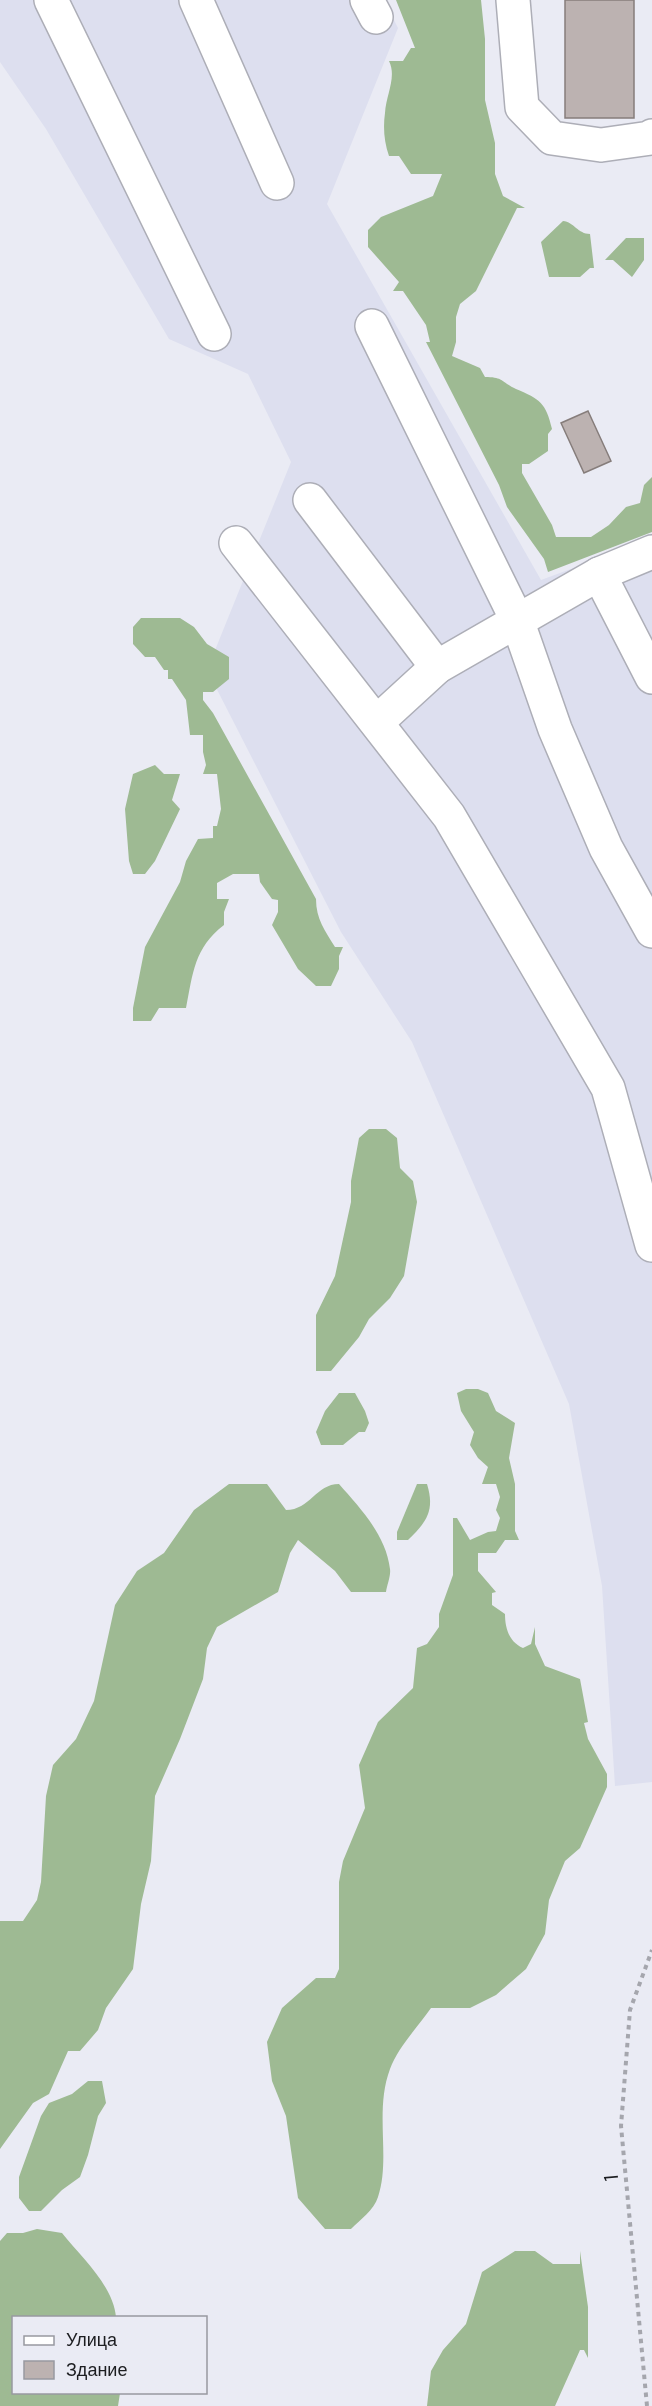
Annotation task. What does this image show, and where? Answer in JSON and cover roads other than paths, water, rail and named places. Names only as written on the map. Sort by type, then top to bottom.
[{"type":"lane","points":[[51,0],[214,334]]},
{"type":"lane","points":[[196,0],[277,183]]},
{"type":"lane","points":[[513,0],[522,107],[552,138],[601,145],[652,136]]},
{"type":"lane","points":[[372,326],[517,620],[555,729],[573,772],[606,848],[652,931]]},
{"type":"lane","points":[[310,500],[437,667]]},
{"type":"lane","points":[[236,543],[449,816],[608,1088],[652,1245]]},
{"type":"lane","points":[[377,722],[437,667],[599,574],[652,552]]},
{"type":"lane","points":[[599,574],[652,676]]}]
